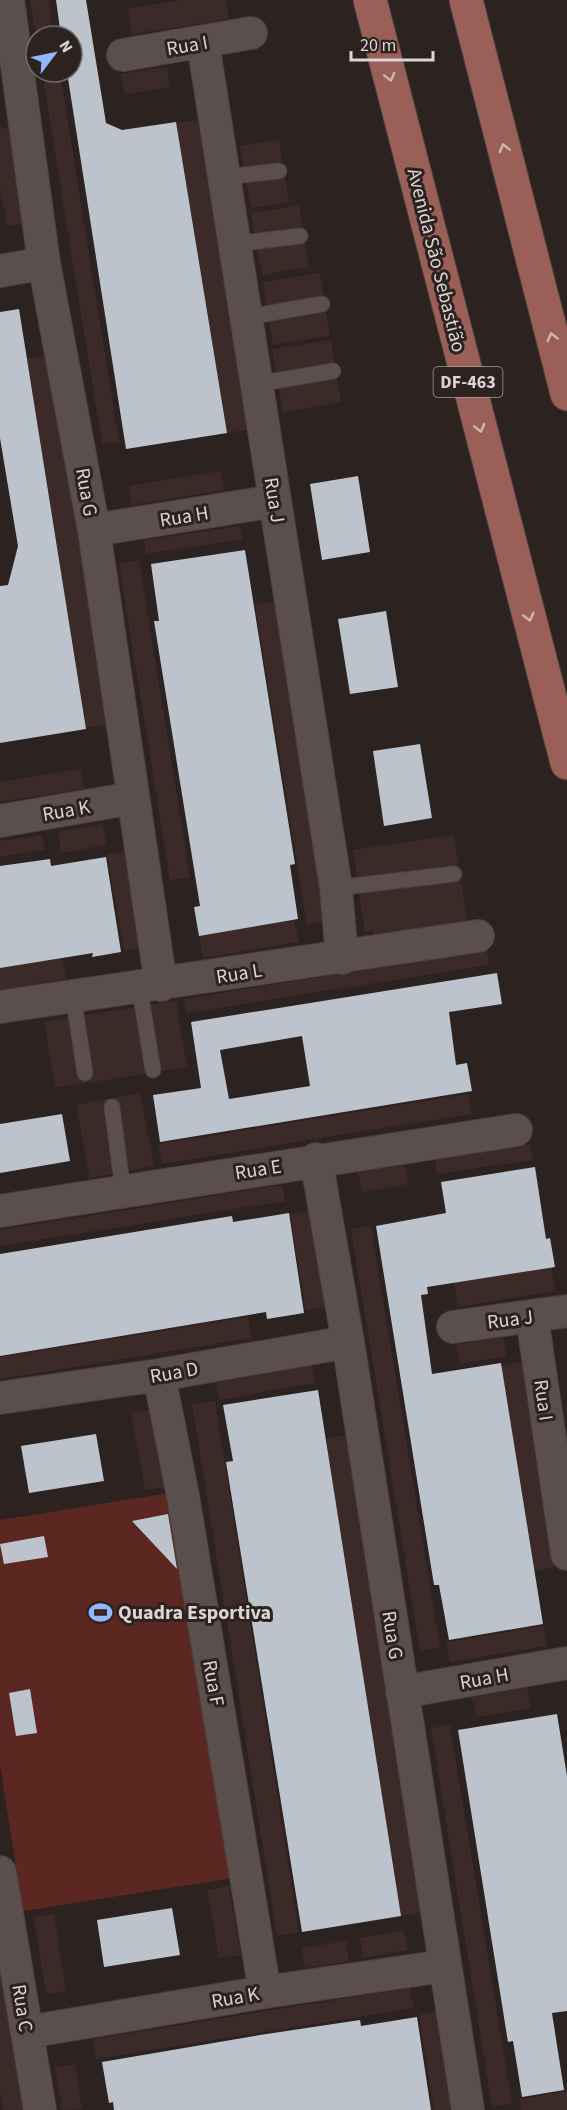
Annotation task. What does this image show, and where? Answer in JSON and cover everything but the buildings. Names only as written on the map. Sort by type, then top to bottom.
[{"type":"main road","name":"Avenida São Sebastião","points":[[370,0],[567,763]]},
{"type":"main road","points":[[466,0],[567,394]]},
{"type":"street","name":"Rua G","points":[[8,0],[9,84],[94,530],[133,798],[150,985]]},
{"type":"street","name":"Rua I","points":[[123,55],[251,33]]},
{"type":"street","name":"Rua J","points":[[203,43],[336,888],[342,957]]},
{"type":"street","points":[[0,270],[44,263]]},
{"type":"street","name":"Rua H","points":[[94,530],[275,501]]},
{"type":"street","name":"Rua K","points":[[0,821],[133,798]]},
{"type":"street","name":"Rua L","points":[[0,1007],[478,936]]},
{"type":"street","name":"Rua E","points":[[0,1211],[316,1159],[516,1130]]},
{"type":"street","name":"Rua G","points":[[316,1159],[348,1341],[468,2110]]},
{"type":"street","name":"Rua J","points":[[453,1327],[567,1311]]},
{"type":"street","name":"Rua I","points":[[532,1317],[567,1554]]},
{"type":"street","name":"Rua D","points":[[0,1398],[159,1375],[348,1341]]},
{"type":"street","name":"Rua F","points":[[159,1375],[183,1496],[265,1992]]},
{"type":"street","name":"Rua H","points":[[402,1692],[567,1663]]},
{"type":"street","name":"Rua C","points":[[0,1872],[40,2110]]},
{"type":"street","name":"Rua K","points":[[27,2032],[265,1992],[444,1966]]},
{"type":"lane","points":[[224,177],[279,171]]},
{"type":"lane","points":[[235,244],[300,236]]},
{"type":"lane","points":[[247,317],[322,304]]},
{"type":"lane","points":[[257,384],[333,371]]},
{"type":"lane","points":[[336,888],[454,874]]},
{"type":"lane","points":[[150,985],[153,1070]]},
{"type":"lane","points":[[73,996],[85,1073]]},
{"type":"lane","points":[[112,1107],[123,1190]]},
{"type":"shaded area","points":[[30,0],[48,0],[52,24],[34,24]]},
{"type":"shaded area","points":[[182,0],[226,0],[229,19],[132,34],[128,9]]},
{"type":"shaded area","points":[[167,67],[170,87],[125,94],[121,74]]},
{"type":"shaded area","points":[[44,84],[62,84],[119,442],[102,444]]},
{"type":"shaded area","points":[[198,120],[248,430],[225,433],[175,123]]},
{"type":"shaded area","points":[[11,127],[27,223],[7,226],[0,188],[0,129]]},
{"type":"shaded area","points":[[279,140],[289,202],[251,208],[240,146]]},
{"type":"shaded area","points":[[299,205],[309,267],[262,275],[251,213]]},
{"type":"shaded area","points":[[320,273],[330,336],[273,345],[263,282]]},
{"type":"shaded area","points":[[331,340],[341,402],[283,412],[272,349]]},
{"type":"shaded area","points":[[49,355],[109,725],[86,728],[27,359]]},
{"type":"shaded area","points":[[221,471],[224,490],[131,505],[129,486]]},
{"type":"shaded area","points":[[240,526],[243,539],[146,554],[144,540]]},
{"type":"shaded area","points":[[139,560],[190,877],[170,880],[119,563]]},
{"type":"shaded area","points":[[275,601],[327,921],[307,925],[255,604]]},
{"type":"shaded area","points":[[81,769],[84,789],[0,802],[0,782]]},
{"type":"shaded area","points":[[103,824],[106,845],[61,853],[58,832]]},
{"type":"shaded area","points":[[42,835],[45,850],[0,857],[0,841]]},
{"type":"shaded area","points":[[454,835],[467,922],[374,936],[374,931],[365,932],[353,850]]},
{"type":"shaded area","points":[[127,851],[144,947],[124,951],[107,854]]},
{"type":"shaded area","points":[[294,919],[299,942],[203,958],[199,935]]},
{"type":"shaded area","points":[[487,950],[489,965],[186,1013],[184,999]]},
{"type":"shaded area","points":[[62,956],[66,979],[0,990],[0,967]]},
{"type":"shaded area","points":[[176,1000],[187,1067],[55,1088],[44,1022]]},
{"type":"shaded area","points":[[140,1093],[154,1166],[90,1178],[76,1105]]},
{"type":"shaded area","points":[[468,1094],[471,1114],[162,1164],[158,1144]]},
{"type":"shaded area","points":[[531,1144],[533,1160],[437,1174],[435,1159]]},
{"type":"shaded area","points":[[405,1165],[408,1184],[362,1192],[358,1172]]},
{"type":"shaded area","points":[[282,1185],[285,1201],[0,1246],[0,1230]]},
{"type":"shaded area","points":[[311,1211],[326,1307],[306,1310],[290,1214]]},
{"type":"shaded area","points":[[371,1226],[440,1648],[420,1651],[351,1229]]},
{"type":"shaded area","points":[[551,1266],[555,1291],[458,1307],[454,1282]]},
{"type":"shaded area","points":[[248,1317],[252,1338],[0,1379],[0,1357]]},
{"type":"shaded area","points":[[503,1337],[506,1356],[460,1364],[456,1345]]},
{"type":"shaded area","points":[[522,1362],[556,1567],[534,1571],[500,1366]]},
{"type":"shaded area","points":[[312,1365],[315,1383],[219,1400],[216,1383]]},
{"type":"shaded area","points":[[215,1401],[299,1932],[277,1936],[192,1404]]},
{"type":"shaded area","points":[[152,1409],[166,1487],[145,1490],[131,1413]]},
{"type":"shaded area","points":[[346,1435],[424,1912],[401,1916],[324,1439]]},
{"type":"shaded area","points":[[176,1492],[233,1878],[23,1911],[0,1765],[0,1520]]},
{"type":"shaded area","points":[[543,1626],[547,1646],[450,1662],[446,1642]]},
{"type":"shaded area","points":[[527,1688],[531,1708],[476,1717],[472,1697]]},
{"type":"shaded area","points":[[450,1725],[512,2104],[492,2107],[431,1728]]},
{"type":"shaded area","points":[[229,1886],[241,1955],[219,1958],[207,1890]]},
{"type":"shaded area","points":[[54,1914],[66,1991],[46,1994],[34,1917]]},
{"type":"shaded area","points":[[404,1930],[408,1950],[363,1958],[360,1938]]},
{"type":"shaded area","points":[[346,1941],[349,1961],[305,1968],[302,1948]]},
{"type":"shaded area","points":[[0,1962],[23,2110],[3,2110],[0,2089]]},
{"type":"shaded area","points":[[410,1988],[414,2008],[96,2059],[92,2039]]},
{"type":"shaded area","points":[[439,2012],[455,2109],[448,2110],[434,2110],[419,2015]]},
{"type":"shaded area","points":[[75,2064],[82,2109],[62,2110],[55,2067]]},
{"type":"shaded area","points":[[567,2091],[567,2110],[521,2110],[519,2099]]},
{"type":"place","name":"Quadra Esportiva","points":[[100,1612]]}]
